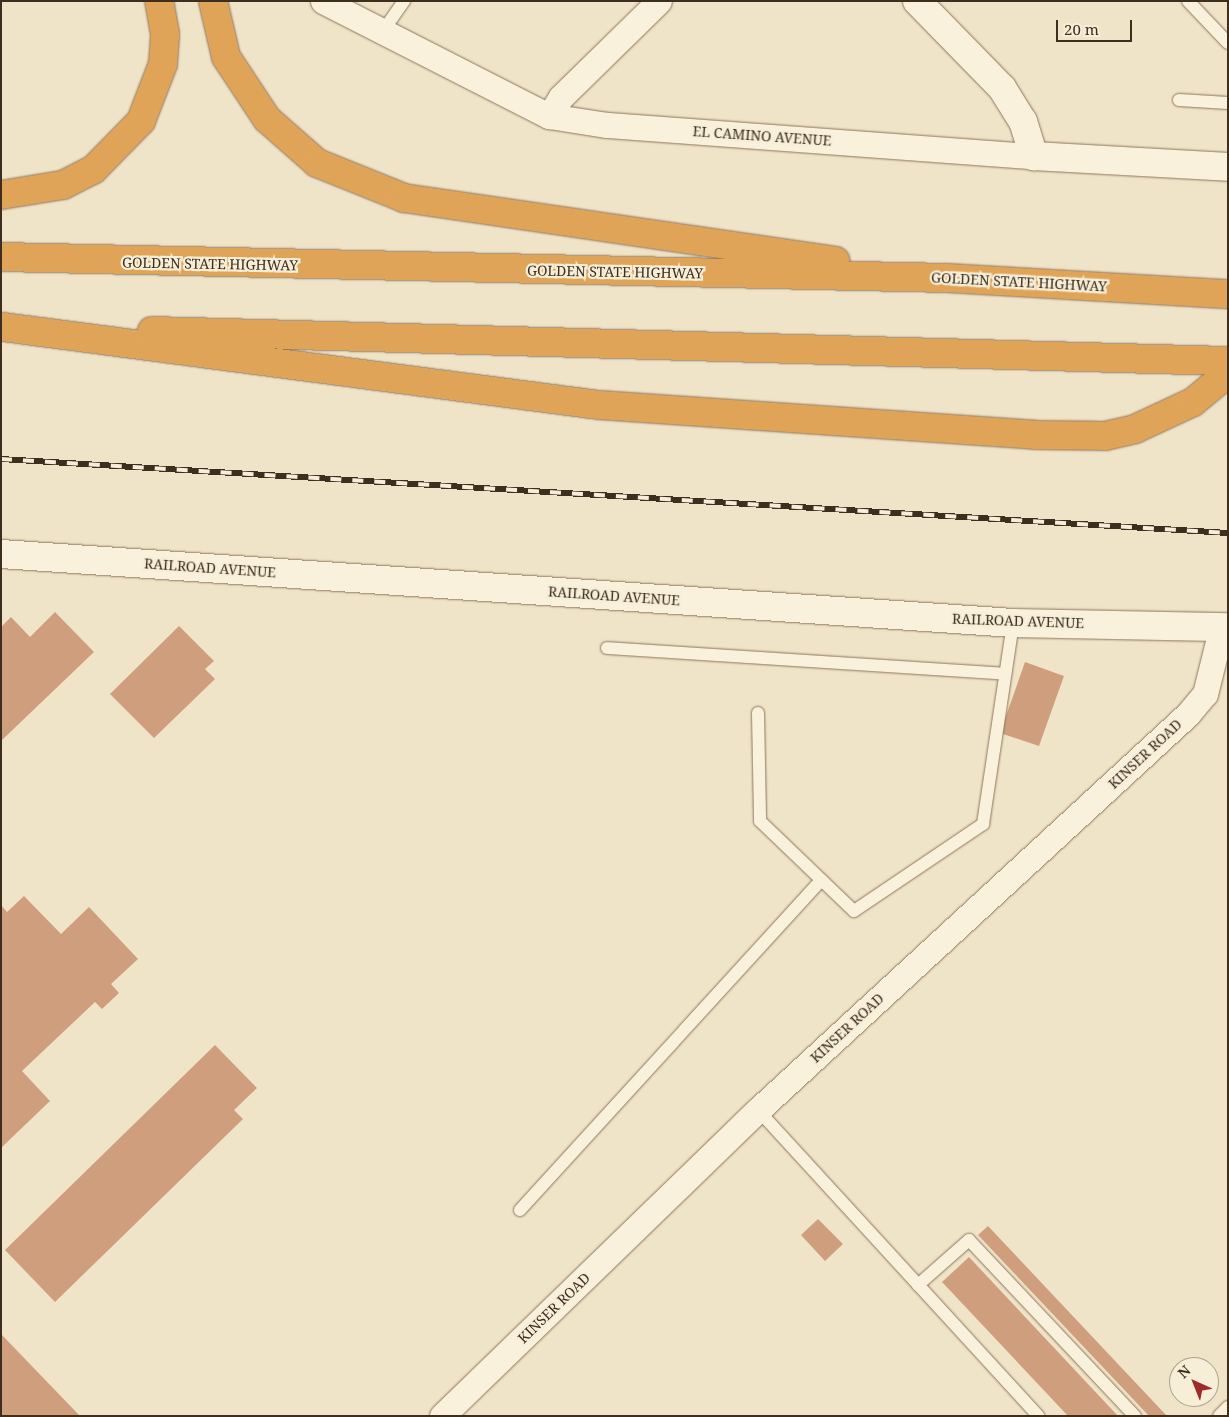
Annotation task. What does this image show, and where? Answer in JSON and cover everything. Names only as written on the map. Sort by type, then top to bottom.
[{"type":"highway","points":[[1,196],[63,185],[93,170],[141,121],[163,64],[165,34],[159,1]]},
{"type":"highway","points":[[212,1],[226,57],[267,119],[317,163],[404,198],[948,278]]},
{"type":"highway","name":"GOLDEN STATE HIGHWAY","points":[[1,257],[948,278],[1224,294]]},
{"type":"highway","points":[[2,327],[1228,360]]},
{"type":"highway","points":[[2,327],[599,405],[1035,435],[1105,436],[1135,429],[1194,402],[1228,373]]},
{"type":"street","name":"EL CAMINO AVENUE","points":[[323,1],[549,116],[607,125],[1034,156],[1228,167]]},
{"type":"street","points":[[549,116],[561,97],[659,1]]},
{"type":"street","points":[[917,1],[1002,88],[1023,121],[1034,156]]},
{"type":"street","name":"RAILROAD AVENUE","points":[[1,554],[1013,623],[1225,626]]},
{"type":"street","name":"KINSER ROAD","points":[[442,1416],[758,1110],[1188,714],[1205,694],[1225,626]]},
{"type":"lane","points":[[383,31],[404,1]]},
{"type":"lane","points":[[1188,1],[1228,43]]},
{"type":"lane","points":[[1179,100],[1228,103]]},
{"type":"lane","points":[[758,713],[760,822],[854,911],[983,824],[1013,623]]},
{"type":"lane","points":[[607,648],[1005,674]]},
{"type":"lane","points":[[520,1210],[821,880]]},
{"type":"lane","points":[[758,1110],[1038,1416]]},
{"type":"lane","points":[[918,1285],[969,1240],[1135,1416]]},
{"type":"lane","points":[[1219,1416],[1228,1407]]},
{"type":"building","points":[[55,612],[94,652],[1,741],[1,627],[11,617],[30,637]]},
{"type":"building","points":[[179,626],[214,661],[205,669],[215,679],[154,738],[110,694]]},
{"type":"building","points":[[1025,662],[1064,676],[1039,746],[1000,733]]},
{"type":"building","points":[[24,896],[61,934],[89,907],[138,959],[111,984],[119,993],[102,1009],[95,1002],[22,1071],[50,1101],[1,1148],[1,905],[7,912]]},
{"type":"building","points":[[215,1045],[257,1088],[234,1110],[243,1119],[55,1302],[5,1250]]},
{"type":"building","points":[[818,1219],[843,1244],[825,1261],[801,1235]]},
{"type":"building","points":[[988,1226],[1167,1416],[1149,1416],[978,1235]]},
{"type":"building","points":[[969,1257],[1118,1416],[1068,1416],[942,1282]]},
{"type":"building","points":[[1,1334],[80,1416],[1,1416]]},
{"type":"railway","points":[[1,459],[1228,533]]}]
